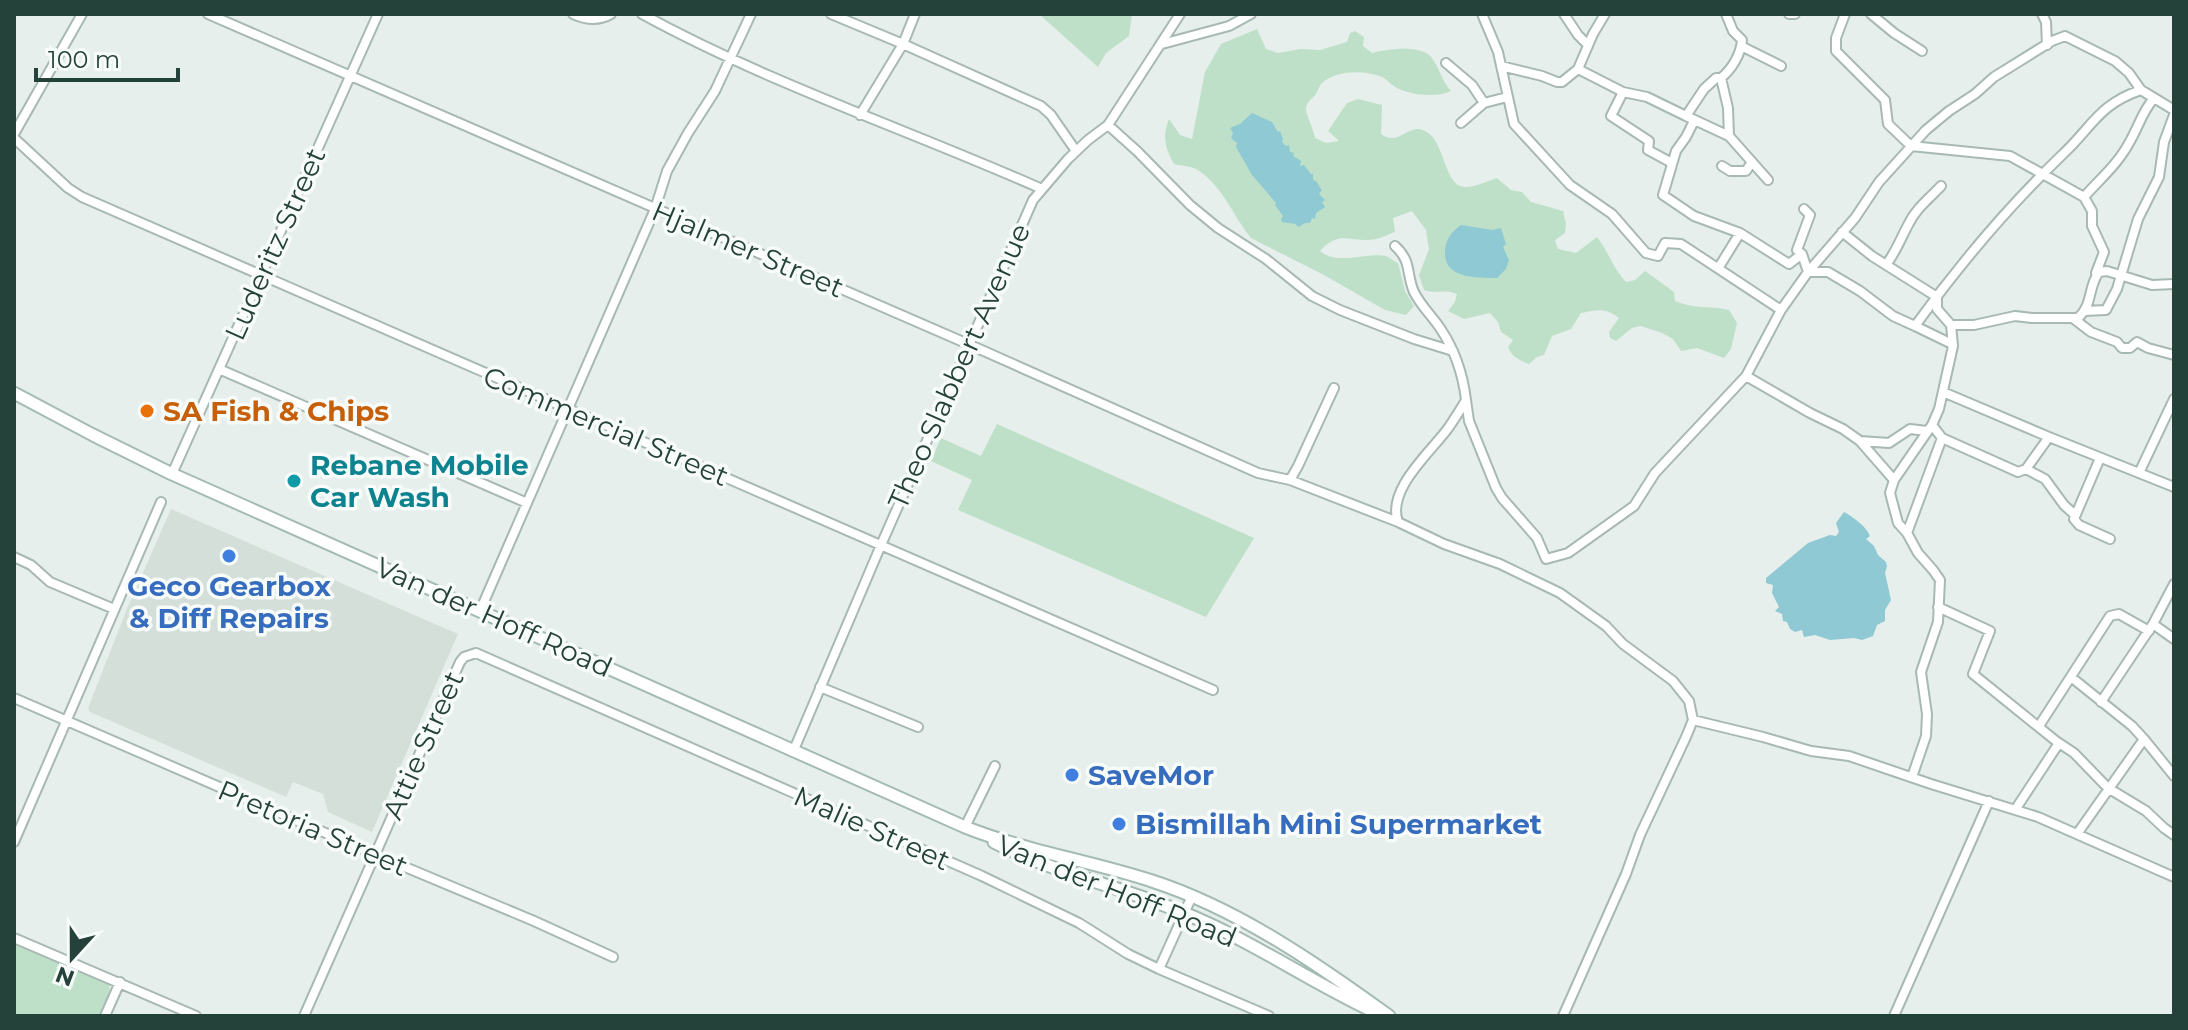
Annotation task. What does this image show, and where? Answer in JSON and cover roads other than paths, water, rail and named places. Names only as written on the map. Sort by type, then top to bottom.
[{"type":"main road","name":"Van der Hoff Road","points":[[14,393],[172,474],[965,827],[1114,869],[1192,896],[1266,934],[1357,993],[1386,1016]]},
{"type":"main road","name":"Van der Hoff Road","points":[[978,832],[995,843],[1048,866],[1184,913],[1386,1016]]},
{"type":"street","points":[[14,136],[82,14]]},
{"type":"street","name":"Hjalmer Street","points":[[208,14],[1258,473],[1290,480],[1500,564],[1560,593],[1606,626],[1623,644],[1673,681],[1689,701],[1693,720]]},
{"type":"street","name":"Luderitz Street","points":[[172,474],[378,14]]},
{"type":"street","points":[[573,14],[593,19],[611,14]]},
{"type":"street","points":[[642,14],[730,58],[860,115],[941,145],[1042,189]]},
{"type":"street","points":[[480,611],[655,209],[667,171],[706,107],[751,14]]},
{"type":"street","points":[[831,14],[1041,106],[1076,151]]},
{"type":"street","points":[[860,115],[903,44],[915,14]]},
{"type":"street","name":"Theo Slabbert Avenue","points":[[793,752],[1033,200],[1076,151],[1108,125],[1180,14]]},
{"type":"street","points":[[1162,44],[1229,26],[1251,14]]},
{"type":"street","points":[[1482,14],[1493,37],[1514,124],[1570,185],[1612,214],[1646,253],[1658,256],[1665,243],[1681,244],[1781,310]]},
{"type":"street","points":[[1564,14],[1588,45]]},
{"type":"street","points":[[1501,66],[1560,83],[1578,69],[1605,14]]},
{"type":"street","points":[[1726,14],[1733,31],[1742,40],[1741,46],[1733,64],[1721,78],[1716,78],[1704,89],[1690,118],[1686,137],[1676,151],[1663,195],[1694,216],[1740,233],[1789,264],[1802,254]]},
{"type":"street","points":[[1789,14],[1795,14]]},
{"type":"street","points":[[1845,14],[1836,38],[1836,51],[1885,100],[1888,124],[1911,146],[2013,157],[2084,197],[2092,211],[2092,226],[2104,252],[2085,311]]},
{"type":"street","points":[[1871,14],[1922,51]]},
{"type":"street","points":[[2042,14],[2046,22],[2047,45]]},
{"type":"street","points":[[1395,246],[1406,259],[1415,295],[1441,329],[1453,351],[1465,389],[1469,421],[1496,488],[1537,538],[1546,559],[1568,553],[1634,506],[1655,473],[1746,376],[1781,310],[1808,272],[1911,146],[1949,111],[1994,77],[2065,36],[2122,66],[2141,90],[2174,113],[2164,142],[2159,177],[2138,219],[2114,296],[2106,310],[2085,311],[2074,319]]},
{"type":"street","points":[[1741,46],[1781,66]]},
{"type":"street","points":[[1446,63],[1472,85],[1484,103]]},
{"type":"street","points":[[1578,69],[1623,92],[1647,97],[1729,136],[1768,180]]},
{"type":"street","points":[[1721,78],[1728,108],[1729,136]]},
{"type":"street","points":[[1915,326],[1997,222],[2042,173],[2113,102],[2141,90]]},
{"type":"street","points":[[1623,92],[1611,116],[1649,141],[1648,150],[1672,163]]},
{"type":"street","points":[[1461,123],[1484,103],[1507,97]]},
{"type":"street","points":[[2084,197],[2121,156],[2154,98]]},
{"type":"street","points":[[1108,125],[1190,205],[1312,296],[1414,339],[1453,351]]},
{"type":"street","name":"Commercial Street","points":[[14,136],[68,188],[82,197],[1213,690]]},
{"type":"street","points":[[2164,142],[2174,147]]},
{"type":"street","points":[[1722,166],[1730,171],[1746,171],[1752,162]]},
{"type":"street","points":[[1886,265],[1898,248],[1907,225],[1941,186]]},
{"type":"street","points":[[1804,209],[1810,215],[1797,250],[1802,254],[1808,272]]},
{"type":"street","points":[[1842,232],[1937,297]]},
{"type":"street","points":[[1719,267],[1740,233]]},
{"type":"street","points":[[2096,274],[2107,271],[2152,285],[2174,284]]},
{"type":"street","points":[[1808,272],[1828,272],[1893,316],[1952,344]]},
{"type":"street","points":[[1912,777],[1926,736],[1927,714],[1921,672],[1938,622],[1940,585],[1938,577],[1898,523],[1889,498],[1894,480],[1930,428],[1939,409],[1952,344],[1951,325],[1937,309],[1937,297]]},
{"type":"street","points":[[1951,325],[1974,325],[2015,316],[2074,319],[2091,332],[2117,342],[2122,348],[2130,348],[2137,342],[2174,355]]},
{"type":"street","points":[[219,369],[527,503]]},
{"type":"street","points":[[1746,376],[1843,429],[1860,441],[1894,480]]},
{"type":"street","points":[[1290,480],[1334,388]]},
{"type":"street","points":[[1943,392],[2174,487]]},
{"type":"street","points":[[2139,473],[2174,399]]},
{"type":"street","points":[[1398,522],[1397,501],[1407,478],[1449,427],[1466,400]]},
{"type":"street","points":[[1860,441],[1889,443],[1910,429],[1930,428],[1942,438],[2018,472],[2026,469],[2049,437]]},
{"type":"street","points":[[1907,533],[1942,438]]},
{"type":"street","points":[[2100,458],[2075,515],[2075,522],[2110,539]]},
{"type":"street","points":[[2026,469],[2045,479],[2075,515]]},
{"type":"street","points":[[14,842],[161,502]]},
{"type":"street","points":[[14,557],[31,565],[50,582],[114,609]]},
{"type":"street","points":[[2101,702],[2151,628],[2174,584]]},
{"type":"street","points":[[1938,607],[1990,631],[1973,674],[2074,753],[2108,788],[2146,811],[2174,835]]},
{"type":"street","points":[[2039,726],[2112,615],[2119,614],[2174,639]]},
{"type":"street","name":"Attie Street","points":[[304,1016],[460,662],[470,654]]},
{"type":"street","name":"Malie Street","points":[[470,654],[484,655],[982,876],[1079,923],[1128,954],[1269,1016]]},
{"type":"street","points":[[2071,677],[2132,726],[2174,776]]},
{"type":"street","points":[[820,687],[918,727]]},
{"type":"street","name":"Pretoria Street","points":[[14,698],[613,957]]},
{"type":"street","points":[[1563,1016],[1693,720],[1811,751],[1849,756],[1989,801],[2038,817],[2174,877]]},
{"type":"street","points":[[2077,834],[2144,739]]},
{"type":"street","points":[[2015,810],[2059,743]]},
{"type":"street","points":[[965,827],[995,766]]},
{"type":"street","points":[[1894,1016],[1989,801]]},
{"type":"street","points":[[1159,969],[1192,896]]},
{"type":"street","points":[[14,938],[196,1016]]},
{"type":"street","points":[[105,1016],[120,982]]},
{"type":"water","points":[[1252,113],[1272,122],[1280,131],[1282,142],[1289,145],[1293,156],[1301,161],[1300,166],[1304,165],[1313,174],[1313,180],[1322,190],[1319,194],[1325,200],[1322,202],[1325,207],[1316,213],[1310,223],[1299,227],[1282,222],[1283,216],[1276,203],[1252,175],[1236,147],[1237,143],[1231,138],[1233,133],[1230,128]]},
{"type":"water","points":[[1461,225],[1492,230],[1501,228],[1506,244],[1503,247],[1509,260],[1506,269],[1497,278],[1464,275],[1450,268],[1446,262],[1446,244]]},
{"type":"water","points":[[1844,512],[1866,529],[1870,536],[1866,539],[1886,562],[1885,573],[1891,600],[1885,610],[1885,621],[1877,625],[1873,636],[1862,640],[1830,640],[1815,635],[1804,637],[1802,630],[1795,632],[1790,629],[1783,621],[1782,614],[1775,611],[1779,607],[1772,593],[1773,585],[1766,583],[1766,578],[1808,543],[1830,535],[1836,536],[1839,532],[1836,523]]},
{"type":"place","name":"SA Fish & Chips","points":[[147,411]]},
{"type":"place","name":"Rebane Mobile Car Wash","points":[[294,481]]},
{"type":"place","name":"Geco Gearbox & Diff Repairs","points":[[229,556]]},
{"type":"place","name":"SaveMor","points":[[1072,775]]},
{"type":"place","name":"Bismillah Mini Supermarket","points":[[1119,824]]}]
